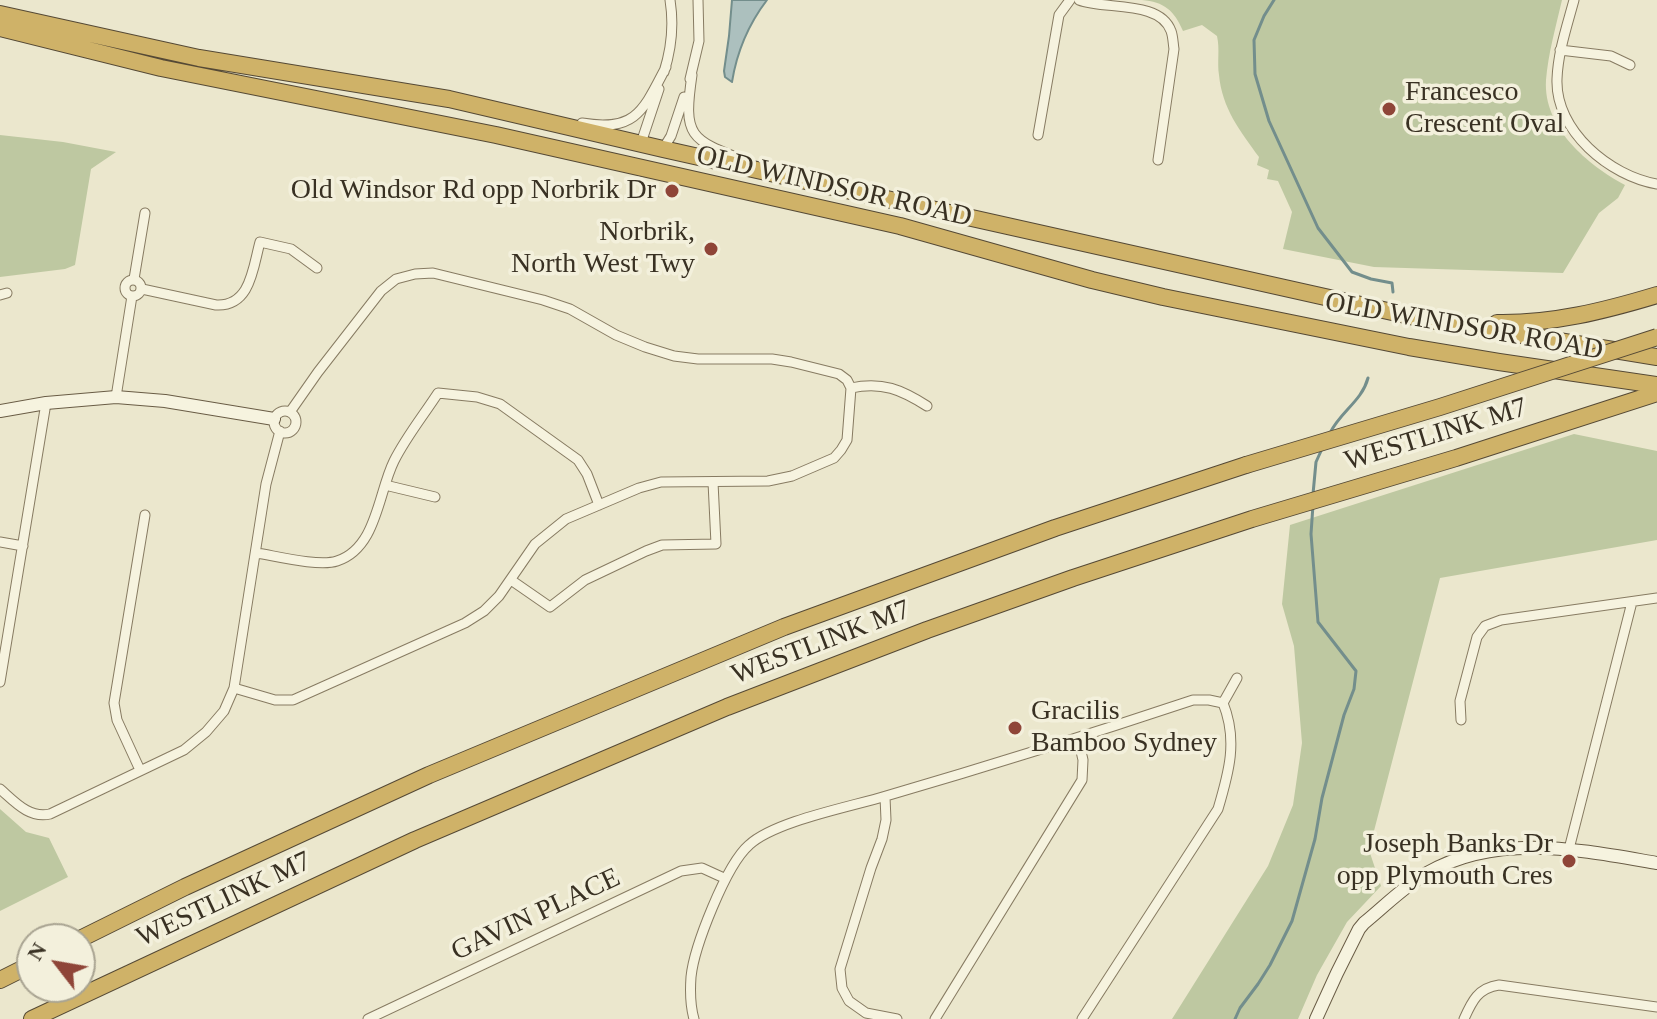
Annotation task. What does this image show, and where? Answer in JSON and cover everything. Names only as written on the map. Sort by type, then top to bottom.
[{"type":"highway","points":[[0,7],[64,27]]},
{"type":"highway","name":"OLD WINDSOR ROAD","points":[[0,14],[199,58],[449,99],[1419,318],[1657,357]]},
{"type":"highway","name":"OLD WINDSOR ROAD","points":[[0,28],[161,68],[469,129],[900,226],[1163,297],[1409,347],[1657,385]]},
{"type":"highway","points":[[0,36],[69,46]]},
{"type":"highway","points":[[634,167],[641,143]]},
{"type":"highway","points":[[634,167],[654,158],[663,149]]},
{"type":"highway","points":[[1419,318],[1503,323],[1548,321],[1585,315],[1657,295]]},
{"type":"highway","name":"WESTLINK M7","points":[[96,931],[429,775],[784,627],[1055,528],[1657,337]]},
{"type":"highway","name":"WESTLINK M7","points":[[32,1019],[415,840],[727,707],[1073,578],[1657,393]]},
{"type":"street","points":[[641,143],[666,67],[673,20],[670,0]]},
{"type":"street","points":[[1038,135],[1059,15],[1070,0]]},
{"type":"street","points":[[1079,0],[1156,14],[1166,21],[1172,32],[1174,49],[1158,160]]},
{"type":"street","points":[[1574,0],[1560,50],[1557,82],[1561,107],[1571,126],[1604,161],[1623,173],[1657,184]]},
{"type":"street","points":[[698,4],[699,41],[692,75],[688,124],[697,137],[720,151],[798,179]]},
{"type":"street","points":[[1560,50],[1611,56],[1630,65]]},
{"type":"street","points":[[449,99],[602,126],[614,125],[631,120],[640,111],[666,67]]},
{"type":"street","points":[[663,149],[671,136],[692,75]]},
{"type":"street","points":[[134,279],[145,213]]},
{"type":"street","points":[[142,289],[216,305],[234,302],[247,288],[260,242],[291,249],[317,268]]},
{"type":"street","points":[[234,688],[275,700],[293,700],[465,623],[484,611],[499,596],[535,544],[550,531],[566,519],[639,488],[661,482],[768,481],[792,476],[834,458],[847,440],[851,388],[839,374],[791,362],[674,356],[616,335],[570,309],[433,273],[396,279],[381,291],[290,412]]},
{"type":"street","points":[[134,279],[142,289]]},
{"type":"street","points":[[134,279],[127,282],[124,289],[127,294],[132,296],[142,289]]},
{"type":"street","points":[[116,397],[132,296]]},
{"type":"street","points":[[851,388],[870,384],[906,393],[927,406]]},
{"type":"street","points":[[257,553],[321,563],[336,562],[348,555],[370,529],[393,463],[438,393],[477,397],[500,404],[578,460],[599,505]]},
{"type":"street","points":[[0,411],[46,403],[116,397],[165,401],[277,425],[290,431],[295,425],[295,418],[290,412]]},
{"type":"street","points":[[0,682],[46,403]]},
{"type":"street","points":[[0,789],[22,808],[41,816],[50,814],[184,750],[206,732],[224,711],[234,688],[277,425],[280,412],[290,412]]},
{"type":"street","points":[[511,580],[550,607],[585,580],[646,551],[662,545],[716,544],[713,482]]},
{"type":"street","points":[[385,485],[435,497]]},
{"type":"street","points":[[140,770],[117,720],[114,703],[145,515]]},
{"type":"street","points":[[0,542],[23,546]]},
{"type":"street","points":[[1461,720],[1460,701],[1477,637],[1485,626],[1501,620],[1657,598]]},
{"type":"street","points":[[1569,849],[1632,602]]},
{"type":"street","points":[[1082,1019],[1218,809],[1228,774],[1232,730],[1223,703],[1237,678]]},
{"type":"street","points":[[694,1019],[691,974],[697,951],[724,878],[750,843],[803,819],[885,797],[1193,700],[1223,703]]},
{"type":"street","points":[[935,1019],[1082,780],[1083,760],[1078,738]]},
{"type":"street","points":[[885,797],[886,820],[882,839],[840,969],[842,988],[849,1001],[866,1013],[897,1019]]},
{"type":"street","points":[[1316,1019],[1359,929],[1405,887],[1443,865],[1496,849],[1527,847],[1569,849],[1657,863]]},
{"type":"street","name":"GAVIN PLACE","points":[[368,1019],[681,871],[702,868],[724,878]]},
{"type":"street","points":[[1464,1019],[1474,998],[1482,990],[1499,985],[1657,1007]]},
{"type":"green space","points":[[1142,0],[1562,0],[1546,80],[1552,114],[1570,143],[1583,156],[1625,185],[1618,198],[1599,213],[1563,273],[1374,267],[1283,249],[1292,212],[1278,181],[1267,179],[1269,170],[1257,165],[1259,157],[1228,109],[1218,70],[1217,36],[1202,25],[1183,31],[1167,8]]},
{"type":"green space","points":[[0,135],[116,152],[91,169],[75,265],[0,277]]},
{"type":"green space","points":[[1574,434],[1657,451],[1657,540],[1440,578],[1369,850],[1381,886],[1347,922],[1317,975],[1298,1019],[1172,1019],[1268,866],[1293,805],[1302,743],[1294,646],[1282,604],[1290,525]]},
{"type":"green space","points":[[0,809],[26,832],[49,838],[68,877],[0,911]]},
{"type":"shaded area","points":[[732,0],[767,0],[744,39],[732,82],[725,77],[724,71]]},
{"type":"waterway","points":[[1274,0],[1254,40],[1255,74],[1269,121],[1318,228],[1352,272],[1392,283],[1393,292]]},
{"type":"waterway","points":[[1330,433],[1361,393],[1368,378]]},
{"type":"waterway","points":[[1313,494],[1316,462],[1321,451]]},
{"type":"waterway","points":[[1235,1019],[1270,965],[1292,921],[1344,715],[1354,689],[1356,671],[1318,622],[1311,534],[1313,505]]},
{"type":"place","name":"Francesco Crescent Oval","points":[[1389,109]]},
{"type":"place","name":"Old Windsor Rd opp Norbrik Dr","points":[[672,191]]},
{"type":"place","name":"Norbrik, North West Twy","points":[[711,249]]},
{"type":"place","name":"Gracilis Bamboo Sydney","points":[[1015,728]]},
{"type":"place","name":"Joseph Banks Dr opp Plymouth Cres","points":[[1569,861]]}]
